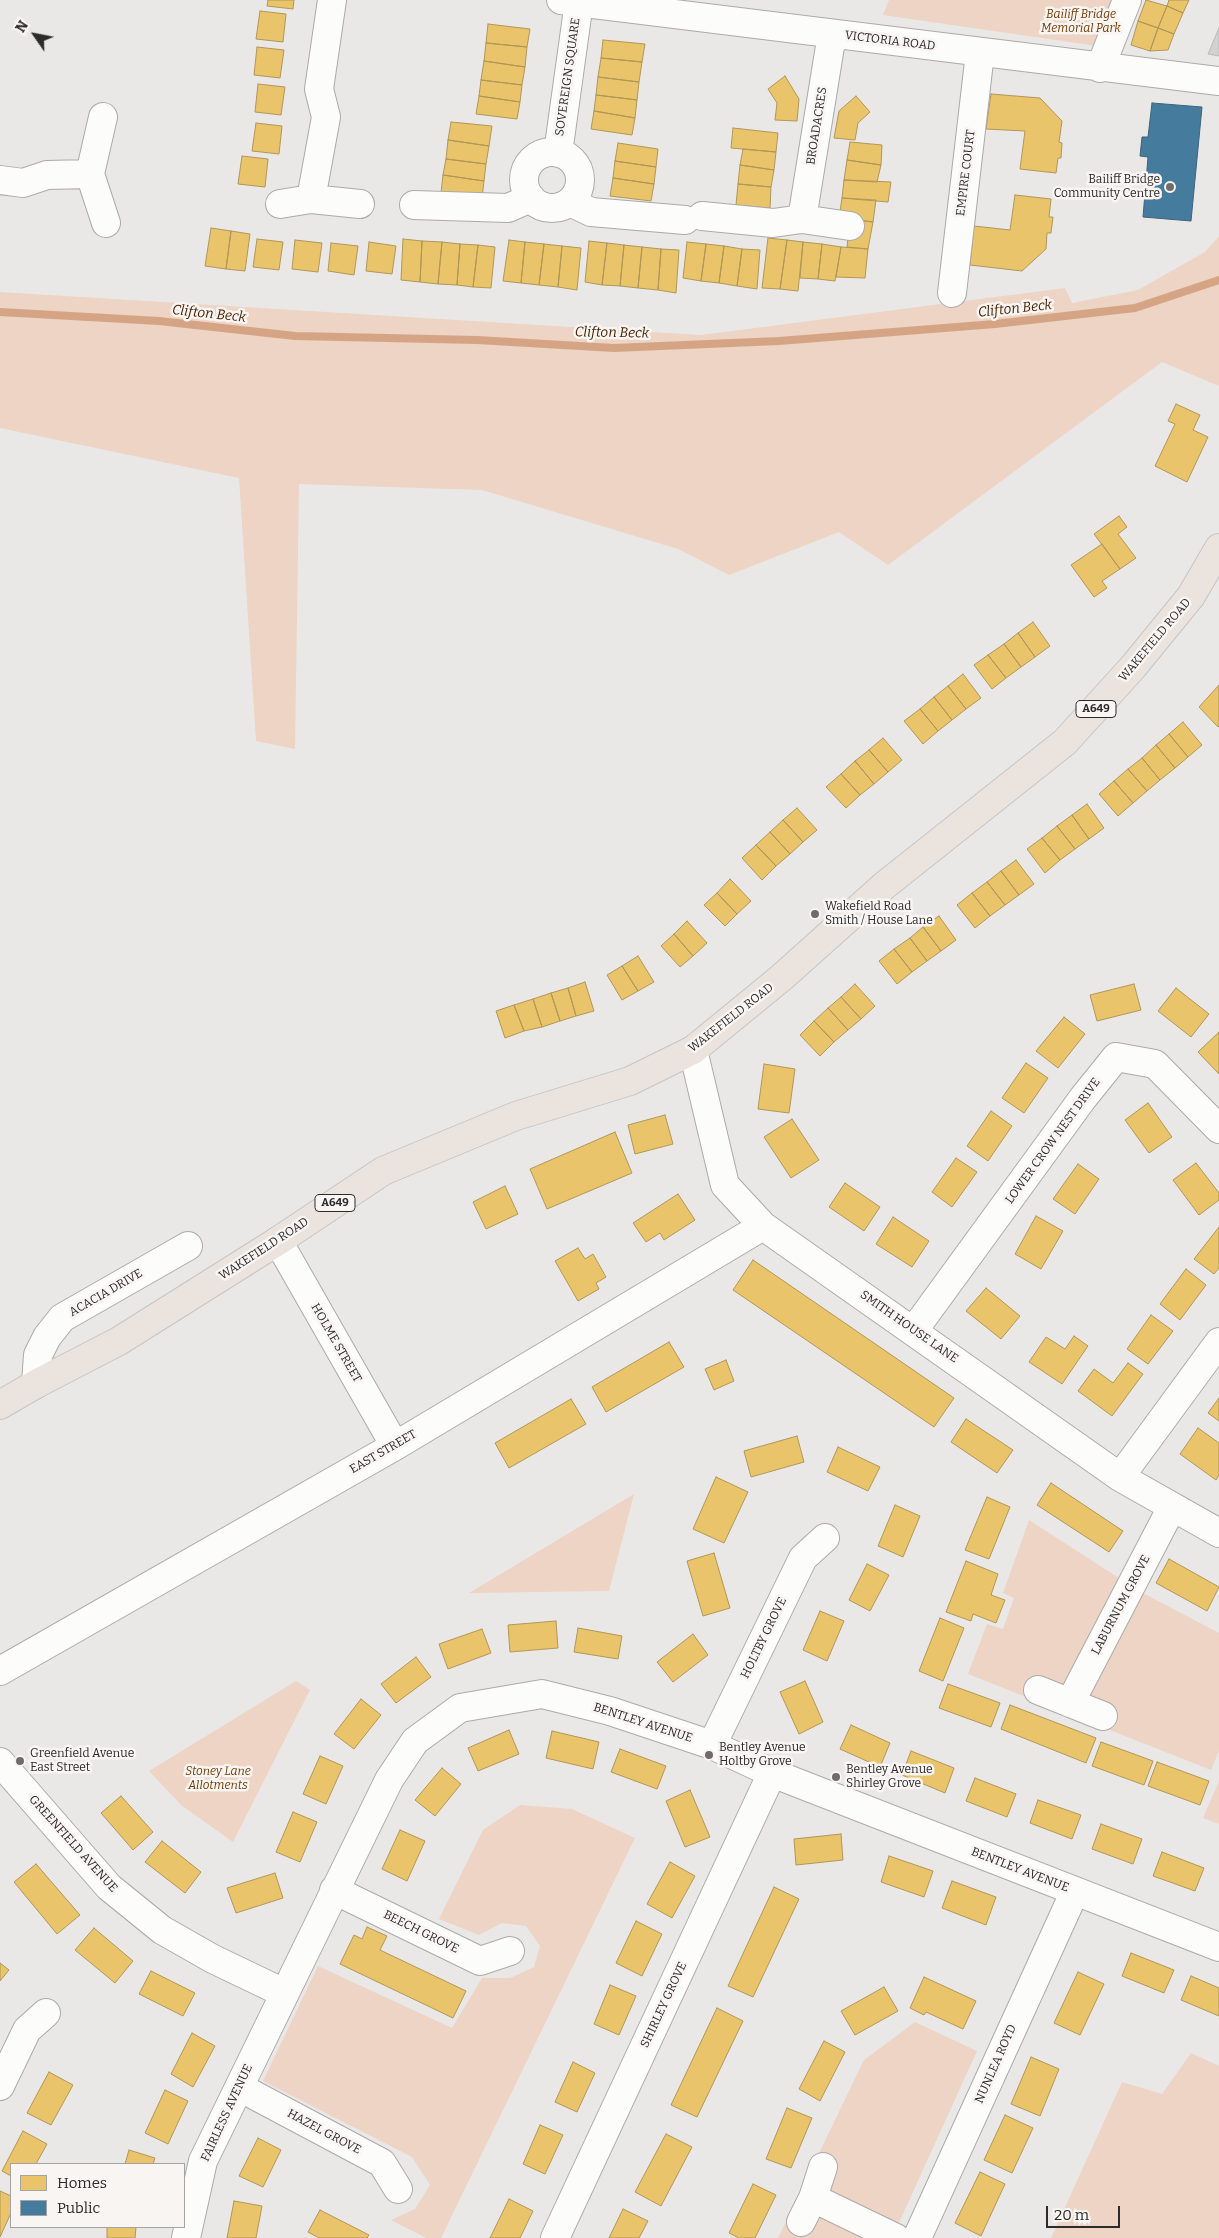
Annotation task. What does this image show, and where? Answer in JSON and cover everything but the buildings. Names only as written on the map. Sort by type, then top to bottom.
[{"type":"main road","name":"WAKEFIELD ROAD","points":[[0,1405],[119,1341],[278,1241],[383,1171],[516,1116],[630,1081],[693,1050],[781,978],[885,886],[1065,742],[1133,667],[1191,596],[1219,548]]},
{"type":"street","points":[[311,200],[326,117],[319,89],[332,0]]},
{"type":"street","points":[[1100,68],[1127,0]]},
{"type":"street","name":"VICTORIA ROAD","points":[[570,1],[1100,68],[1219,81]]},
{"type":"street","name":"SOVEREIGN SQUARE","points":[[558,153],[570,1]]},
{"type":"street","name":"BROADACRES","points":[[802,219],[832,34]]},
{"type":"street","name":"EMPIRE COURT","points":[[952,294],[980,53]]},
{"type":"street","points":[[103,117],[90,174],[106,223]]},
{"type":"street","name":"SOVEREIGN SQUARE","points":[[531,198],[524,183],[528,166],[541,155],[558,153],[573,161],[578,169],[580,187],[570,202]]},
{"type":"street","points":[[0,180],[23,183],[47,174],[90,174]]},
{"type":"street","points":[[414,205],[508,208],[531,198],[546,208],[563,207],[570,202],[591,212],[773,223],[802,219],[850,226]]},
{"type":"street","points":[[280,204],[311,200],[360,204]]},
{"type":"street","name":"SMITH HOUSE LANE","points":[[693,1050],[725,1185],[763,1226],[914,1330],[1120,1477],[1219,1533]]},
{"type":"street","name":"LOWER CROW NEST DRIVE","points":[[914,1330],[1083,1098],[1116,1057],[1155,1064],[1219,1129]]},
{"type":"street","name":"EAST STREET","points":[[0,1671],[395,1446],[763,1226]]},
{"type":"street","name":"HOLME STREET","points":[[278,1241],[395,1446]]},
{"type":"street","name":"ACACIA DRIVE","points":[[36,1384],[38,1355],[47,1337],[62,1318],[188,1246]]},
{"type":"street","points":[[1120,1477],[1219,1342]]},
{"type":"street","name":"LABURNUM GROVE","points":[[1070,1703],[1172,1506]]},
{"type":"street","name":"HOLTBY GROVE","points":[[712,1745],[803,1558],[825,1538]]},
{"type":"street","points":[[1038,1690],[1103,1716]]},
{"type":"street","name":"BENTLEY AVENUE","points":[[284,1993],[389,1780],[415,1741],[460,1708],[542,1694],[610,1711],[712,1745],[772,1773],[1219,1947]]},
{"type":"street","name":"GREENFIELD AVENUE","points":[[0,1762],[116,1893],[162,1930],[284,1993]]},
{"type":"street","name":"SHIRLEY GROVE","points":[[555,2238],[772,1773]]},
{"type":"street","name":"BEECH GROVE","points":[[334,1890],[480,1961],[510,1951]]},
{"type":"street","name":"NUNLEA ROYD","points":[[917,2238],[1075,1891]]},
{"type":"street","name":"FAIRLESS AVENUE","points":[[186,2238],[203,2161],[284,1993]]},
{"type":"street","points":[[0,2086],[27,2030],[46,2013]]},
{"type":"street","name":"HAZEL GROVE","points":[[239,2087],[382,2162],[398,2189]]},
{"type":"street","points":[[823,2167],[807,2210],[896,2238]]},
{"type":"green space","name":"Bailiff Bridge Memorial Park","points":[[889,0],[1116,0],[1097,46],[883,15]]},
{"type":"green space","points":[[1219,236],[1219,386],[1162,362],[888,565],[839,532],[729,575],[678,549],[482,490],[299,484],[295,749],[256,741],[239,478],[0,428],[0,292],[701,335],[1065,288],[1072,303],[1138,290],[1205,252]]},
{"type":"green space","points":[[634,1494],[609,1591],[469,1593]]},
{"type":"green space","points":[[1029,1520],[1139,1591],[1219,1633],[1219,1751],[1211,1770],[968,1674],[987,1624],[1003,1629],[1014,1598],[1003,1593]]},
{"type":"green space","name":"Stoney Lane Allotments","points":[[296,1681],[310,1690],[233,1842],[181,1805],[149,1771]]},
{"type":"green space","points":[[1219,1781],[1219,1824],[1203,1818]]},
{"type":"green space","points":[[520,1805],[572,1809],[635,1838],[441,2238],[426,2238],[391,2220],[415,2209],[430,2185],[412,2157],[263,2081],[318,1966],[452,2028],[482,1978],[510,1978],[534,1967],[540,1946],[526,1926],[502,1923],[479,1935],[439,1919],[483,1830]]},
{"type":"green space","points":[[915,2022],[977,2051],[892,2238],[778,2238],[864,2060]]},
{"type":"green space","points":[[1191,2053],[1219,2066],[1219,2238],[1051,2238],[1122,2082],[1162,2094]]},
{"type":"waterway","name":"Clifton Beck","points":[[0,312],[159,321],[295,336],[477,340],[614,348],[779,341],[995,324],[1135,308],[1219,280]]},
{"type":"place","name":"Bailiff Bridge Community Centre","points":[[1170,187]]},
{"type":"place","name":"Wakefield Road Smith / House Lane","points":[[815,914]]},
{"type":"place","name":"Bentley Avenue Holtby Grove","points":[[709,1755]]},
{"type":"place","name":"Greenfield Avenue East Street","points":[[20,1761]]},
{"type":"place","name":"Bentley Avenue Shirley Grove","points":[[836,1777]]}]
